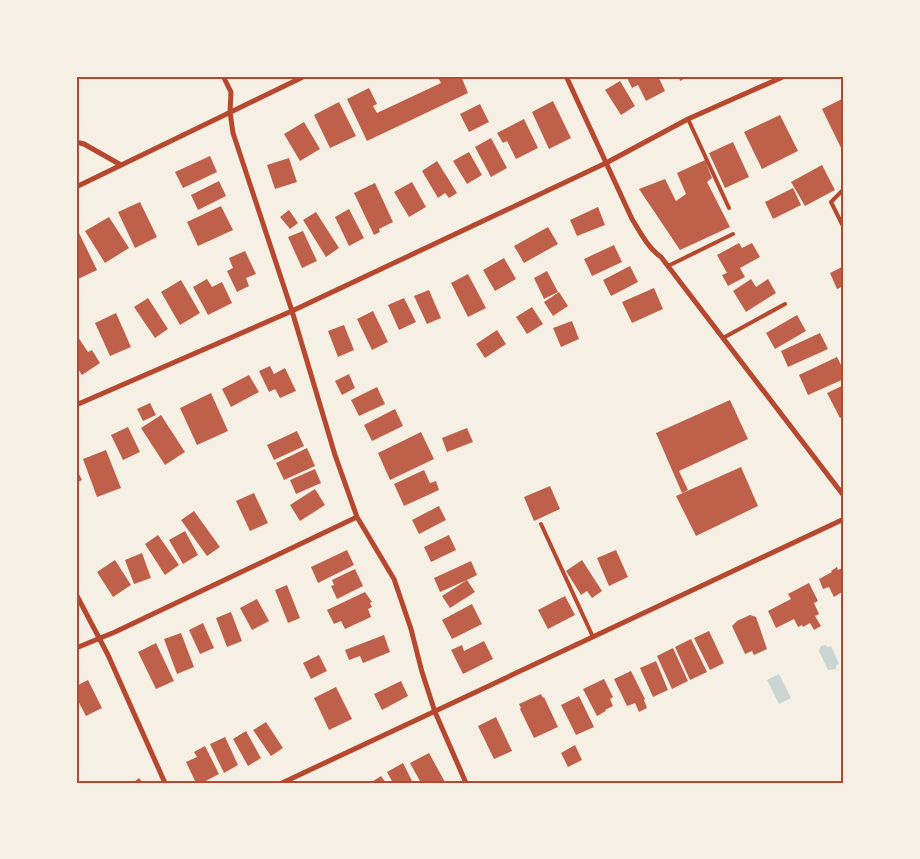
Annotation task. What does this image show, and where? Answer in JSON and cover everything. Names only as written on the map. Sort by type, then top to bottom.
[{"type":"street","points":[[223,76],[231,92],[230,112],[233,133],[292,311],[335,455],[357,517],[394,580],[412,629],[422,672],[435,712],[466,783]]},
{"type":"street","points":[[76,187],[305,76]]},
{"type":"street","points":[[566,76],[632,219],[656,253],[668,266],[844,496]]},
{"type":"street","points":[[76,405],[292,311],[606,163],[688,119],[784,76]]},
{"type":"street","points":[[76,142],[84,144],[121,165]]},
{"type":"street","points":[[76,648],[357,517]]},
{"type":"street","points":[[282,783],[844,519]]},
{"type":"street","points":[[76,594],[99,638],[165,783]]},
{"type":"lane","points":[[688,119],[730,208]]},
{"type":"lane","points":[[844,189],[831,202],[844,228]]},
{"type":"lane","points":[[668,266],[733,234]]},
{"type":"lane","points":[[723,338],[785,304]]},
{"type":"lane","points":[[541,524],[593,638]]},
{"type":"shaded area","points":[[821,646],[831,646],[839,664],[836,665],[836,669],[828,670],[819,651]]},
{"type":"shaded area","points":[[779,674],[791,698],[779,704],[767,680]]},
{"type":"building","points":[[437,76],[461,76],[468,93],[367,141],[347,99],[369,88],[377,104],[373,106],[377,113],[441,83]]},
{"type":"building","points":[[626,76],[658,76],[665,91],[646,101],[638,85],[632,88]]},
{"type":"building","points":[[678,76],[690,76],[680,81]]},
{"type":"building","points":[[620,81],[635,106],[621,115],[605,90]]},
{"type":"building","points":[[844,98],[844,154],[822,109]]},
{"type":"building","points":[[553,101],[571,138],[549,149],[532,112]]},
{"type":"building","points":[[339,102],[356,136],[330,148],[314,115]]},
{"type":"building","points":[[480,104],[489,122],[469,132],[460,114]]},
{"type":"building","points":[[780,115],[798,151],[762,169],[744,132]]},
{"type":"building","points":[[524,119],[538,148],[516,159],[507,141],[503,143],[497,133]]},
{"type":"building","points":[[304,122],[320,149],[300,161],[284,134]]},
{"type":"building","points":[[491,138],[507,168],[491,177],[475,147]]},
{"type":"building","points":[[733,142],[749,177],[725,188],[709,153]]},
{"type":"building","points":[[469,152],[482,175],[467,184],[453,161]]},
{"type":"building","points":[[210,156],[217,172],[183,188],[175,172]]},
{"type":"building","points":[[289,158],[297,182],[275,189],[267,165]]},
{"type":"building","points":[[705,160],[712,178],[707,182],[730,227],[680,250],[639,189],[665,179],[676,201],[686,194],[677,173]]},
{"type":"building","points":[[437,161],[457,193],[449,198],[445,193],[438,198],[422,171]]},
{"type":"building","points":[[822,165],[835,190],[805,206],[791,182]]},
{"type":"building","points":[[219,181],[226,196],[198,210],[191,195]]},
{"type":"building","points":[[412,182],[426,207],[409,217],[394,192]]},
{"type":"building","points":[[375,183],[393,222],[379,229],[380,232],[374,235],[354,193]]},
{"type":"building","points":[[793,188],[801,205],[773,219],[765,202]]},
{"type":"building","points":[[140,202],[157,237],[135,248],[118,212]]},
{"type":"building","points":[[221,206],[233,230],[198,246],[187,222]]},
{"type":"building","points":[[598,207],[605,225],[577,236],[570,220]]},
{"type":"building","points":[[349,209],[364,238],[349,246],[335,217]]},
{"type":"building","points":[[289,210],[298,223],[290,229],[280,217]]},
{"type":"building","points":[[316,212],[339,248],[326,257],[303,220]]},
{"type":"building","points":[[109,217],[129,248],[105,263],[85,231]]},
{"type":"building","points":[[548,227],[558,244],[524,263],[514,246]]},
{"type":"building","points":[[303,231],[317,261],[302,268],[288,237]]},
{"type":"building","points":[[79,233],[97,270],[76,280],[76,234]]},
{"type":"building","points":[[739,243],[742,248],[752,243],[760,257],[740,268],[745,277],[728,286],[722,275],[727,273],[717,255]]},
{"type":"building","points":[[614,245],[622,262],[592,276],[584,259]]},
{"type":"building","points":[[245,251],[256,274],[246,278],[249,286],[237,292],[227,271],[233,268],[229,258]]},
{"type":"building","points":[[504,258],[516,279],[495,291],[483,270]]},
{"type":"building","points":[[630,266],[638,282],[611,296],[603,280]]},
{"type":"building","points":[[844,266],[844,286],[837,289],[830,273]]},
{"type":"building","points":[[547,271],[558,292],[544,299],[534,278]]},
{"type":"building","points":[[468,274],[486,308],[468,317],[451,283]]},
{"type":"building","points":[[207,279],[212,287],[222,282],[232,303],[208,315],[193,287]]},
{"type":"building","points":[[751,279],[756,287],[768,279],[776,293],[746,312],[733,291]]},
{"type":"building","points":[[181,280],[200,313],[180,325],[161,292]]},
{"type":"building","points":[[654,288],[663,309],[632,323],[622,302]]},
{"type":"building","points":[[429,290],[441,318],[427,324],[414,296]]},
{"type":"building","points":[[559,292],[568,306],[553,316],[544,302]]},
{"type":"building","points":[[148,298],[168,329],[155,338],[134,307]]},
{"type":"building","points":[[404,298],[416,322],[399,330],[388,305]]},
{"type":"building","points":[[532,307],[543,324],[527,334],[516,317]]},
{"type":"building","points":[[373,311],[388,342],[372,350],[357,319]]},
{"type":"building","points":[[116,313],[131,347],[110,356],[95,323]]},
{"type":"building","points":[[797,315],[806,331],[775,349],[766,333]]},
{"type":"building","points":[[572,321],[579,339],[561,347],[553,328]]},
{"type":"building","points":[[344,325],[354,350],[338,357],[328,331]]},
{"type":"building","points":[[497,330],[506,344],[485,358],[476,344]]},
{"type":"building","points":[[820,333],[828,349],[788,367],[781,351]]},
{"type":"building","points":[[76,334],[88,352],[92,350],[100,363],[82,375],[76,366]]},
{"type":"building","points":[[837,357],[844,371],[844,379],[808,395],[799,375]]},
{"type":"building","points":[[270,366],[274,374],[285,368],[296,391],[280,398],[275,389],[269,392],[259,371]]},
{"type":"building","points":[[349,374],[355,388],[342,395],[335,381]]},
{"type":"building","points":[[249,375],[259,392],[231,407],[222,389]]},
{"type":"building","points":[[844,385],[844,416],[840,418],[827,393]]},
{"type":"building","points":[[377,387],[385,404],[359,416],[351,400]]},
{"type":"building","points":[[211,393],[228,431],[197,445],[180,408]]},
{"type":"building","points":[[730,400],[748,439],[679,471],[688,490],[682,493],[656,433]]},
{"type":"building","points":[[150,403],[156,415],[143,421],[137,409]]},
{"type":"building","points":[[395,409],[403,426],[372,441],[364,425]]},
{"type":"building","points":[[161,415],[185,452],[165,465],[141,428]]},
{"type":"building","points":[[128,427],[140,452],[123,460],[111,435]]},
{"type":"building","points":[[467,428],[473,442],[447,452],[442,438]]},
{"type":"building","points":[[297,431],[304,446],[274,460],[267,445]]},
{"type":"building","points":[[421,432],[434,459],[390,480],[378,453]]},
{"type":"building","points":[[307,448],[315,466],[284,480],[276,463]]},
{"type":"building","points":[[106,450],[121,488],[97,497],[83,459]]},
{"type":"building","points":[[741,467],[758,506],[696,536],[676,496]]},
{"type":"building","points":[[76,468],[82,480],[76,483]]},
{"type":"building","points":[[315,469],[321,483],[296,494],[290,480]]},
{"type":"building","points":[[424,470],[430,483],[436,481],[439,490],[404,506],[394,484]]},
{"type":"building","points":[[550,486],[560,509],[534,521],[524,497]]},
{"type":"building","points":[[315,489],[325,505],[300,521],[290,505]]},
{"type":"building","points":[[254,493],[268,523],[250,531],[236,501]]},
{"type":"building","points":[[439,506],[446,520],[419,534],[412,520]]},
{"type":"building","points":[[194,511],[220,547],[207,556],[181,520]]},
{"type":"building","points":[[185,531],[198,555],[183,564],[169,540]]},
{"type":"building","points":[[158,535],[179,565],[165,575],[145,544]]},
{"type":"building","points":[[449,535],[456,550],[431,562],[424,547]]},
{"type":"building","points":[[347,550],[354,565],[318,583],[311,567]]},
{"type":"building","points":[[616,550],[628,577],[609,586],[597,558]]},
{"type":"building","points":[[142,553],[151,578],[134,584],[125,560]]},
{"type":"building","points":[[115,560],[131,585],[113,597],[97,572]]},
{"type":"building","points":[[582,560],[602,591],[592,598],[587,591],[581,595],[566,571]]},
{"type":"building","points":[[471,561],[477,575],[440,592],[434,578]]},
{"type":"building","points":[[837,567],[838,570],[844,567],[844,591],[834,597],[829,587],[823,589],[819,579]]},
{"type":"building","points":[[355,569],[363,586],[337,599],[331,586],[334,585],[332,580]]},
{"type":"building","points":[[467,580],[475,592],[450,608],[442,596]]},
{"type":"building","points":[[809,583],[818,601],[814,603],[819,614],[815,616],[821,626],[814,630],[810,623],[803,627],[802,625],[798,627],[794,619],[776,628],[768,611],[791,599],[788,594]]},
{"type":"building","points":[[287,585],[300,618],[288,623],[275,590]]},
{"type":"building","points":[[365,592],[372,602],[370,603],[372,607],[368,609],[371,617],[345,629],[341,621],[334,624],[327,610]]},
{"type":"building","points":[[565,596],[575,615],[548,629],[538,610]]},
{"type":"building","points":[[257,599],[269,621],[252,630],[240,608]]},
{"type":"building","points":[[472,604],[482,624],[452,639],[442,620]]},
{"type":"building","points":[[231,612],[242,641],[227,647],[216,618]]},
{"type":"building","points":[[750,615],[756,617],[767,649],[754,655],[752,651],[745,654],[732,626],[737,621]]},
{"type":"building","points":[[203,623],[214,648],[200,654],[189,630]]},
{"type":"building","points":[[709,631],[724,663],[710,670],[694,638]]},
{"type":"building","points":[[181,633],[194,667],[177,674],[164,639]]},
{"type":"building","points":[[384,635],[390,652],[363,663],[360,656],[349,660],[345,650]]},
{"type":"building","points":[[691,639],[707,672],[690,680],[675,647]]},
{"type":"building","points":[[484,641],[493,659],[463,674],[451,650],[462,645],[464,651]]},
{"type":"building","points":[[156,643],[174,681],[156,689],[138,652]]},
{"type":"building","points":[[673,648],[688,681],[672,689],[657,656]]},
{"type":"building","points":[[319,655],[327,671],[311,679],[303,663]]},
{"type":"building","points":[[656,661],[668,690],[653,697],[640,668]]},
{"type":"building","points":[[631,671],[645,699],[647,708],[639,712],[635,703],[627,706],[614,679]]},
{"type":"building","points":[[604,679],[613,697],[610,699],[613,706],[597,716],[583,689]]},
{"type":"building","points":[[88,680],[102,708],[86,716],[76,697],[76,686]]},
{"type":"building","points":[[401,681],[408,696],[382,710],[374,694]]},
{"type":"building","points":[[336,687],[352,719],[329,730],[314,698]]},
{"type":"building","points":[[541,694],[558,727],[534,738],[519,704]]},
{"type":"building","points":[[579,696],[594,727],[576,735],[561,705]]},
{"type":"building","points":[[496,717],[512,751],[494,759],[478,726]]},
{"type":"building","points":[[266,722],[283,748],[271,756],[253,730]]},
{"type":"building","points":[[246,731],[261,758],[248,766],[233,739]]},
{"type":"building","points":[[225,737],[238,765],[224,773],[210,744]]},
{"type":"building","points":[[575,745],[582,760],[568,767],[561,753]]},
{"type":"building","points":[[205,746],[219,774],[202,783],[196,783],[186,762],[197,757],[194,752]]},
{"type":"building","points":[[429,753],[445,782],[421,783],[410,763]]},
{"type":"building","points":[[403,763],[413,783],[393,783],[387,772]]},
{"type":"building","points":[[381,776],[386,783],[370,783]]},
{"type":"building","points":[[139,778],[143,783],[133,783]]}]
